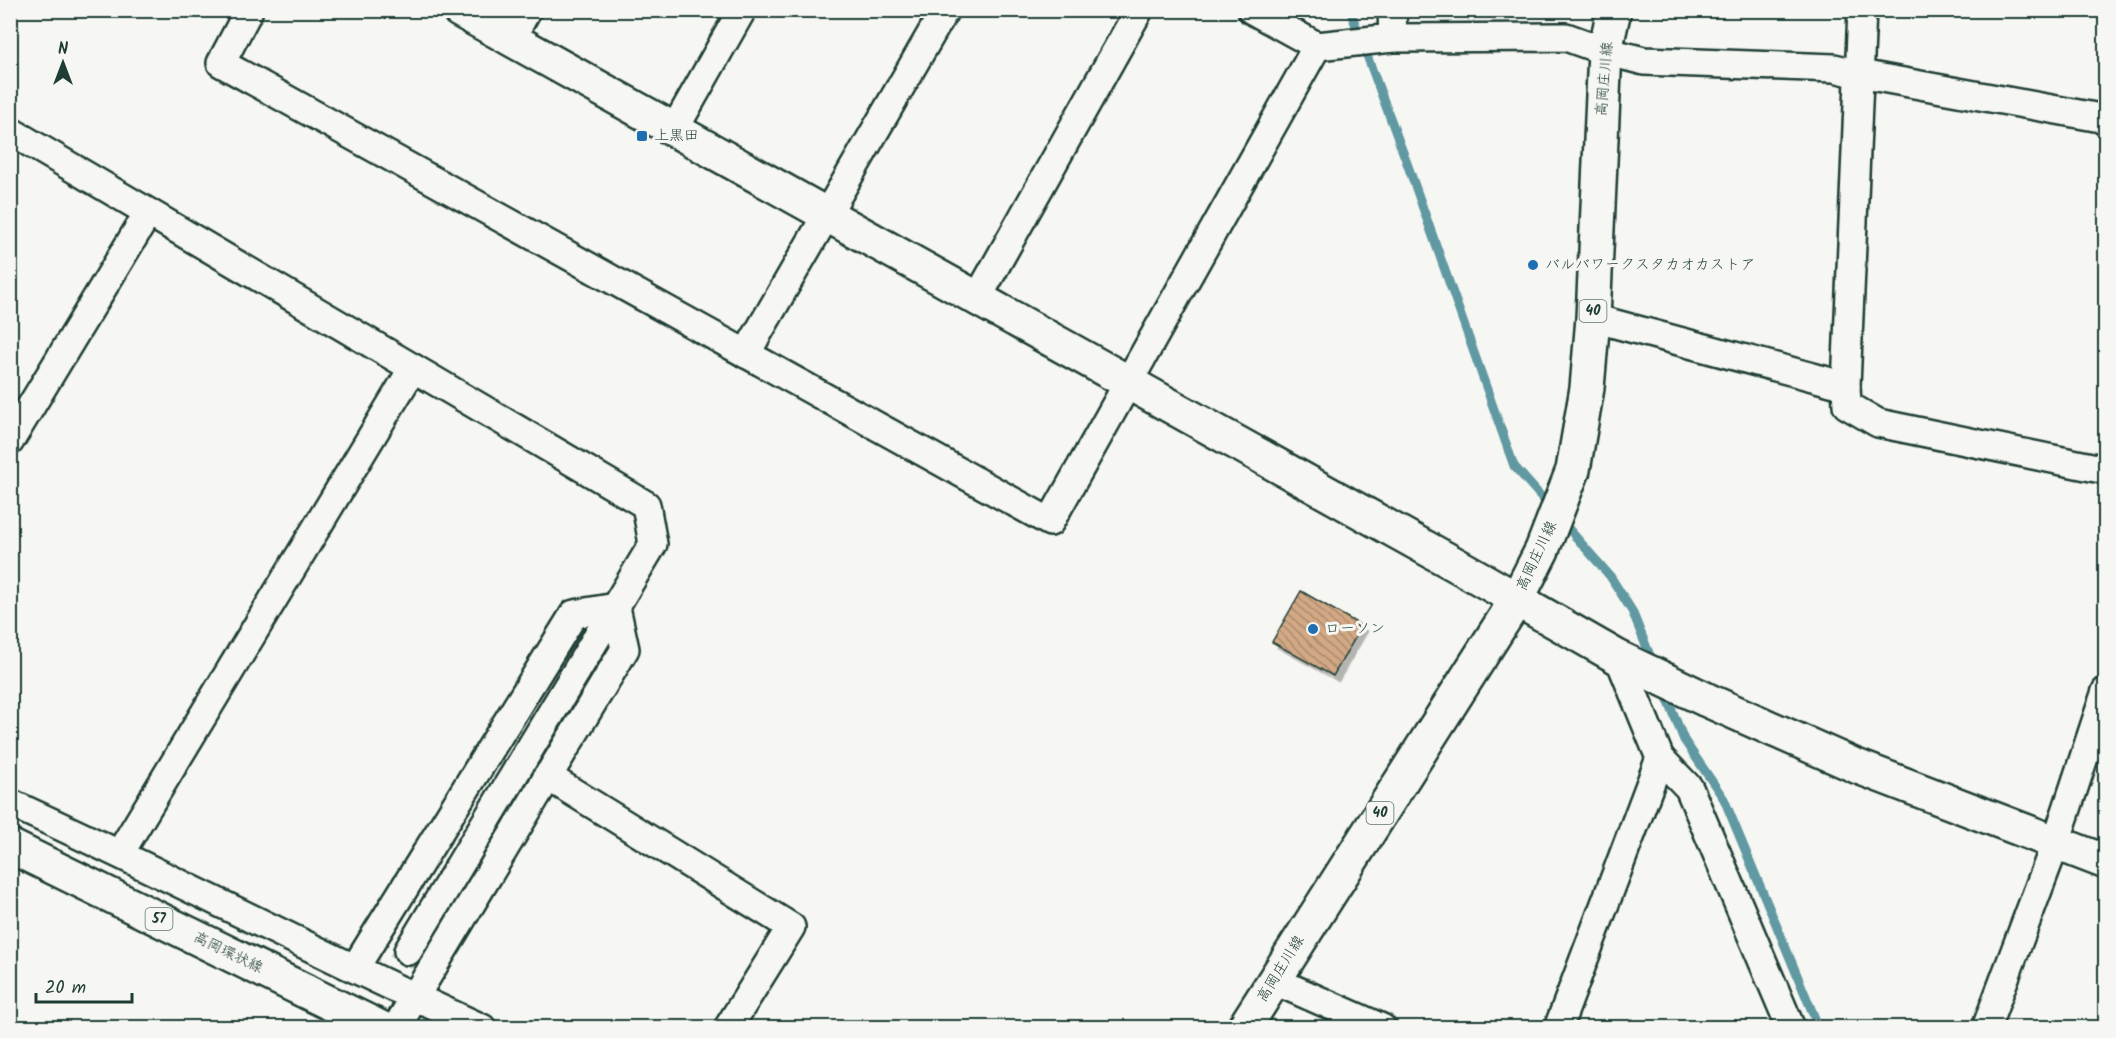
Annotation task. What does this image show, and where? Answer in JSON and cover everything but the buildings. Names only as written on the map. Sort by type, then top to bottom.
[{"type":"street","points":[[249,10],[221,63],[1050,522],[1317,46]]},
{"type":"street","points":[[459,10],[1631,664],[1856,766],[2106,862]]},
{"type":"street","points":[[511,39],[527,10]]},
{"type":"street","points":[[674,130],[742,10]]},
{"type":"street","points":[[746,354],[945,10]]},
{"type":"street","points":[[977,299],[1139,10]]},
{"type":"street","points":[[1252,10],[1317,46],[1393,38],[1566,37],[1605,51],[1644,60],[1834,68],[2106,119]]},
{"type":"street","points":[[1392,10],[1393,38]]},
{"type":"street","name":"高岡庄川線","points":[[1244,1028],[1517,599],[1542,550],[1572,470],[1587,388],[1593,318],[1605,51],[1614,10]]},
{"type":"street","points":[[1862,10],[1847,405],[1878,423],[2106,470]]},
{"type":"street","points":[[10,131],[646,505],[653,544],[408,951]]},
{"type":"street","points":[[10,441],[148,213]]},
{"type":"street","points":[[1593,318],[1846,386]]},
{"type":"street","points":[[120,853],[413,368]]},
{"type":"street","points":[[396,1028],[625,649],[616,607]]},
{"type":"street","points":[[355,968],[574,614],[616,607]]},
{"type":"street","points":[[1631,664],[1660,758],[1689,788],[1791,1028]]},
{"type":"street","points":[[1986,1028],[2056,843],[2106,691]]},
{"type":"street","points":[[1558,1028],[1660,758]]},
{"type":"street","points":[[547,776],[791,927],[728,1028]]},
{"type":"street","points":[[10,802],[482,1028]]},
{"type":"street","name":"高岡環状線","points":[[10,846],[307,993],[380,1013]]},
{"type":"street","points":[[1274,980],[1382,1028]]},
{"type":"street","points":[[362,1028],[380,1013]]},
{"type":"waterway","points":[[1350,10],[1407,163],[1514,466],[1552,509]]},
{"type":"waterway","points":[[1561,520],[1610,576],[1632,611],[1653,663]]},
{"type":"waterway","points":[[1664,690],[1684,740],[1724,799],[1819,1028]]},
{"type":"tunnel","points":[[380,998],[408,951]]},
{"type":"place","name":"上黒田","points":[[642,136]]},
{"type":"place","name":"バルバワークスタカオカストア","points":[[1533,265]]},
{"type":"place","name":"ローソン","points":[[1313,629]]}]
